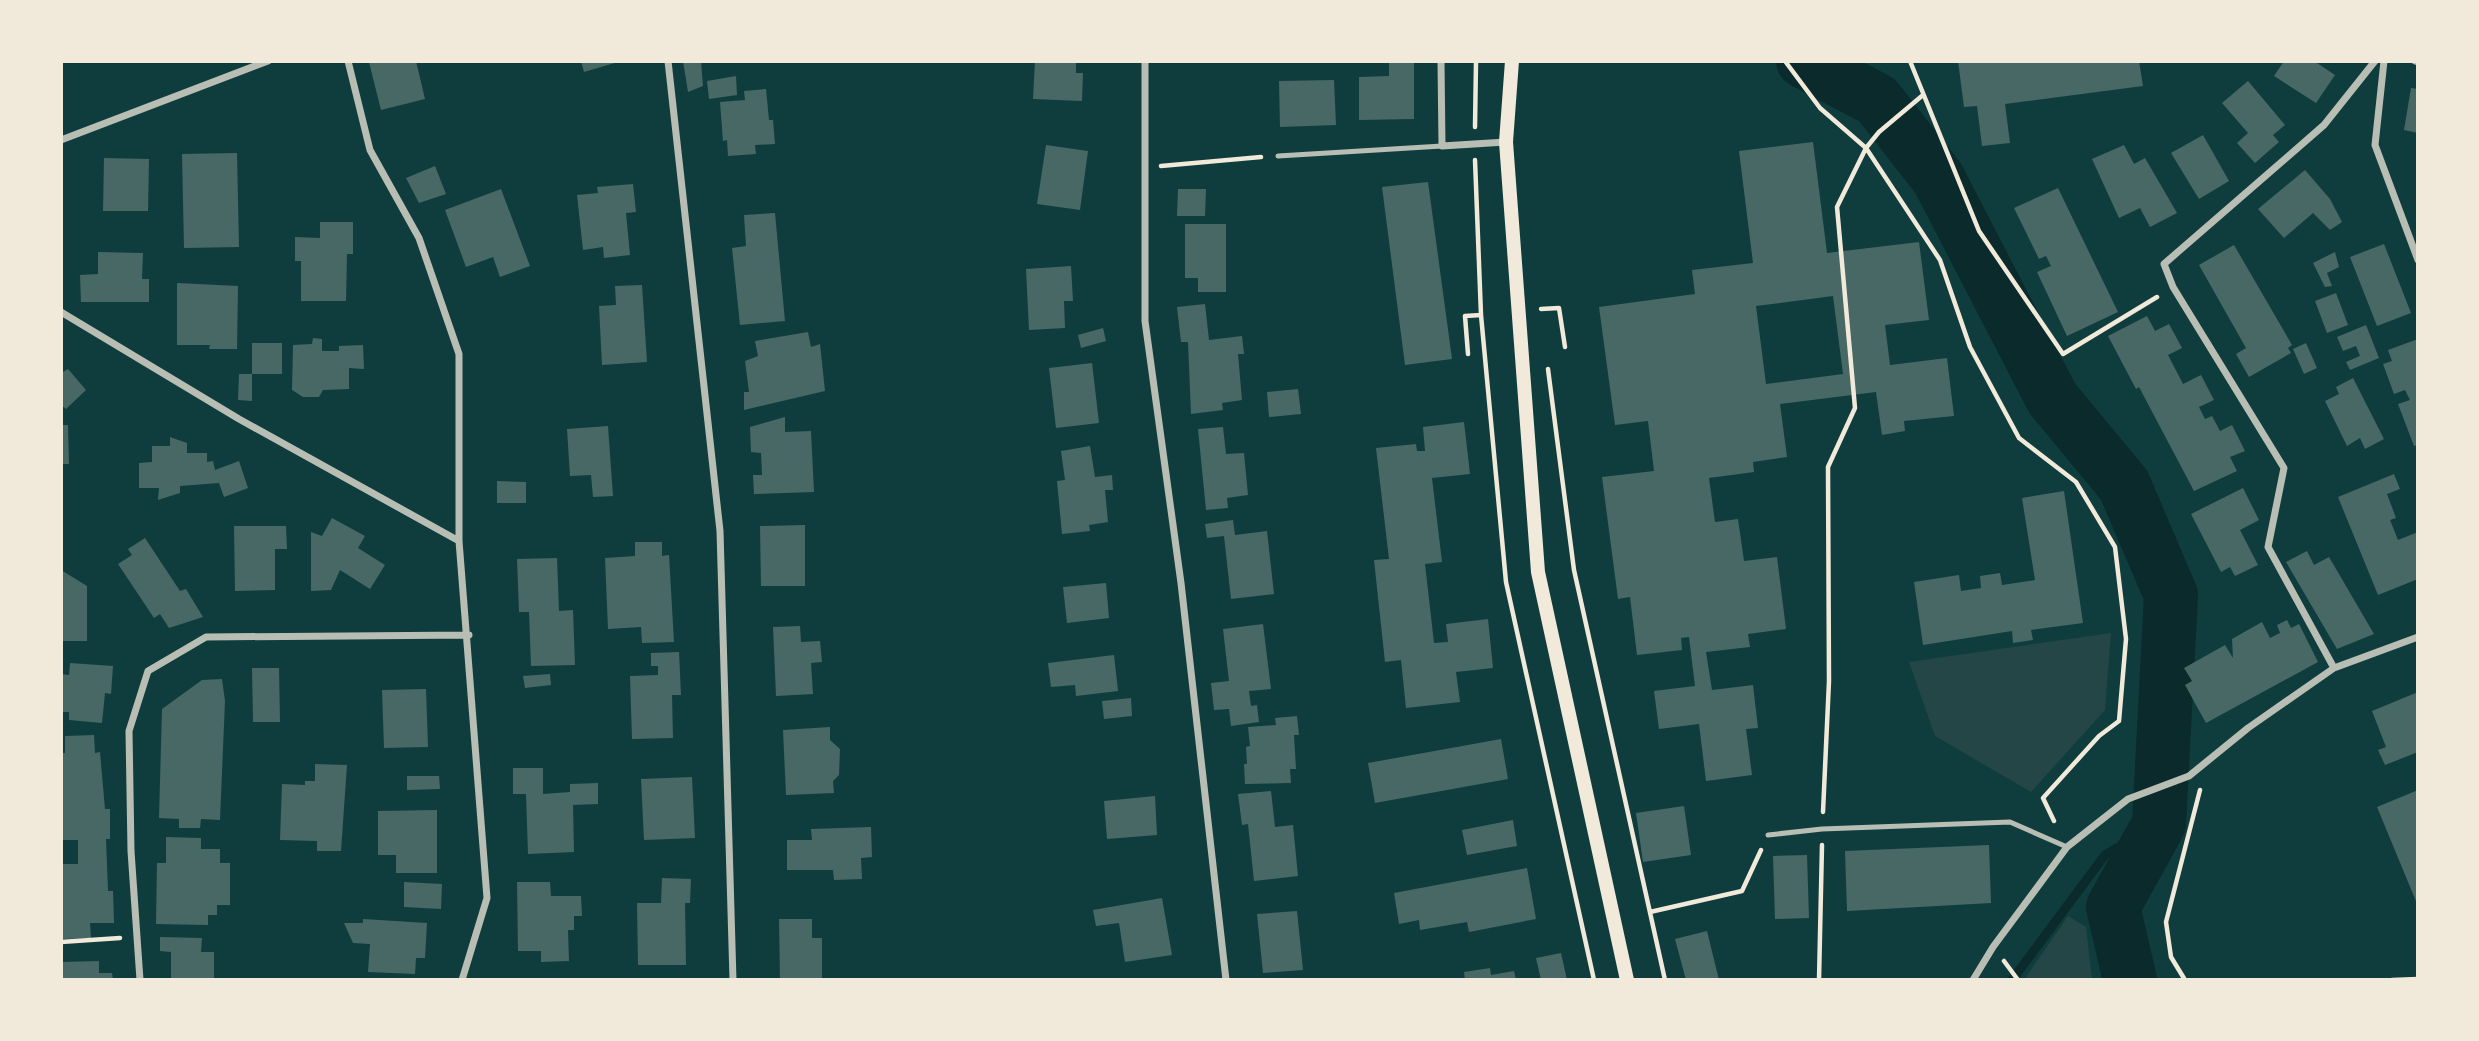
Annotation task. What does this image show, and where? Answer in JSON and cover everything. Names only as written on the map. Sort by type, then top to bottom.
[{"type":"main road","points":[[1513,61],[1506,142],[1538,572],[1627,980]]},
{"type":"street","points":[[61,140],[268,61]]},
{"type":"street","points":[[348,61],[370,150],[418,238],[460,354],[459,541],[469,635],[486,898],[462,980]]},
{"type":"street","points":[[667,61],[720,531],[733,980]]},
{"type":"street","points":[[1145,61],[1145,321],[1181,583],[1226,980]]},
{"type":"street","points":[[1441,61],[1442,146],[1506,142]]},
{"type":"street","points":[[2334,668],[2268,547],[2284,468],[2173,287],[2164,264],[2323,125],[2375,61]]},
{"type":"street","points":[[2384,61],[2375,145],[2418,261]]},
{"type":"street","points":[[61,312],[239,419],[459,541]]},
{"type":"street","points":[[140,980],[129,731],[148,671],[206,636],[469,635]]},
{"type":"street","points":[[1973,980],[1993,947],[2067,847],[2128,799],[2189,776],[2248,728],[2334,668],[2418,637]]},
{"type":"lane","points":[[1278,156],[1442,146]]},
{"type":"lane","points":[[1768,835],[1822,829],[2010,822],[2067,847]]},
{"type":"path","points":[[1785,61],[1820,108],[1866,148],[1940,260],[1970,347],[2019,438],[2076,482],[2115,547],[2126,639],[2119,721],[2099,736],[2043,798],[2067,847]]},
{"type":"path","points":[[1901,61],[1911,63],[1979,231],[2063,354],[2173,287]]},
{"type":"path","points":[[1819,980],[1829,681],[1828,467],[1855,408],[1837,207],[1866,148],[1879,132],[1923,95]]},
{"type":"path","points":[[1169,165],[1278,156]]},
{"type":"path","points":[[1539,296],[1542,323]]},
{"type":"path","points":[[1541,309],[1559,308],[1564,347]]},
{"type":"path","points":[[1468,354],[1465,316],[1481,315]]},
{"type":"path","points":[[1548,364],[1574,570],[1665,980]]},
{"type":"path","points":[[2185,980],[2171,957],[2166,922],[2203,779],[2200,767]]},
{"type":"path","points":[[1650,912],[1742,891],[1768,835]]},
{"type":"path","points":[[61,942],[136,937]]},
{"type":"path","points":[[2001,958],[2018,980]]},
{"type":"path","points":[[2392,980],[2418,979]]},
{"type":"shaded area","points":[[2111,633],[2105,710],[2031,792],[1935,736],[1909,662]]},
{"type":"shaded area","points":[[2068,916],[2086,927],[2092,980],[2024,980]]},
{"type":"building","points":[[416,61],[425,99],[381,110],[369,62]]},
{"type":"building","points":[[581,61],[617,61],[618,62],[584,72]]},
{"type":"building","points":[[683,61],[701,61],[703,86],[688,92]]},
{"type":"building","points":[[1035,61],[1076,61],[1076,73],[1083,73],[1082,101],[1033,99]]},
{"type":"building","points":[[1389,61],[1414,61],[1414,119],[1359,120],[1359,77],[1389,76]]},
{"type":"building","points":[[1958,61],[2139,61],[2143,86],[2005,104],[2010,143],[1982,146],[1977,106],[1964,107]]},
{"type":"building","points":[[2284,61],[2314,61],[2335,75],[2316,103],[2274,76]]},
{"type":"building","points":[[736,76],[737,95],[709,99],[707,81]]},
{"type":"building","points":[[1334,80],[1336,125],[1280,127],[1279,81]]},
{"type":"building","points":[[2248,81],[2285,125],[2273,135],[2279,142],[2255,163],[2237,143],[2248,133],[2222,103]]},
{"type":"building","points":[[2411,88],[2418,89],[2418,133],[2404,130]]},
{"type":"building","points":[[766,89],[775,144],[755,145],[756,154],[728,156],[727,140],[723,141],[720,102],[745,100],[744,91]]},
{"type":"building","points":[[2203,135],[2229,181],[2199,199],[2171,153]]},
{"type":"building","points":[[1813,142],[1827,253],[1919,242],[1929,320],[1885,325],[1890,365],[1947,358],[1954,416],[1904,421],[1905,431],[1882,435],[1876,392],[1780,404],[1787,457],[1753,462],[1754,472],[1709,478],[1715,522],[1738,519],[1744,561],[1777,557],[1786,629],[1748,634],[1750,647],[1706,652],[1712,690],[1753,685],[1758,728],[1746,729],[1752,775],[1706,781],[1699,724],[1659,729],[1654,691],[1695,686],[1689,637],[1681,638],[1682,650],[1637,655],[1630,597],[1618,599],[1602,477],[1654,471],[1648,421],[1615,425],[1599,307],[1695,294],[1692,270],[1753,263],[1739,151]],"holes":[[[1833,296],[1843,374],[1766,384],[1756,306]]]},
{"type":"building","points":[[1046,145],[1088,151],[1080,210],[1037,204]]},
{"type":"building","points":[[2124,145],[2134,164],[2145,158],[2177,213],[2150,227],[2140,208],[2119,218],[2092,159]]},
{"type":"building","points":[[237,153],[239,247],[184,248],[182,154]]},
{"type":"building","points":[[104,158],[149,159],[148,211],[103,211]]},
{"type":"building","points":[[435,166],[446,194],[419,203],[406,178]]},
{"type":"building","points":[[2305,170],[2330,199],[2342,222],[2330,230],[2313,213],[2284,238],[2258,209]]},
{"type":"building","points":[[1428,182],[1452,359],[1405,365],[1382,187]]},
{"type":"building","points":[[633,184],[636,212],[626,213],[630,255],[604,258],[603,247],[583,250],[577,195],[598,193],[597,187]]},
{"type":"building","points":[[2058,188],[2118,312],[2067,336],[2037,272],[2051,266],[2046,256],[2039,259],[2014,208]]},
{"type":"building","points":[[501,189],[530,266],[500,277],[493,257],[466,267],[445,210]]},
{"type":"building","points":[[1178,189],[1206,189],[1205,216],[1177,216]]},
{"type":"building","points":[[775,213],[785,321],[740,325],[732,248],[746,246],[744,215]]},
{"type":"building","points":[[320,222],[353,222],[353,254],[347,254],[346,301],[301,301],[301,261],[295,261],[295,237],[320,238]]},
{"type":"building","points":[[1185,224],[1226,224],[1226,292],[1198,292],[1198,278],[1185,278]]},
{"type":"building","points":[[2384,244],[2411,313],[2377,326],[2350,257]]},
{"type":"building","points":[[2234,245],[2292,345],[2288,348],[2291,353],[2249,377],[2236,354],[2246,348],[2199,265]]},
{"type":"building","points":[[98,252],[143,253],[142,279],[149,279],[149,302],[81,302],[80,275],[98,274]]},
{"type":"building","points":[[2335,252],[2339,267],[2327,273],[2332,286],[2325,287],[2313,263]]},
{"type":"building","points":[[1071,266],[1073,301],[1064,301],[1065,328],[1029,330],[1026,269]]},
{"type":"building","points":[[177,283],[238,286],[237,349],[209,349],[210,345],[177,345]]},
{"type":"building","points":[[642,285],[647,362],[602,365],[599,306],[616,305],[615,286]]},
{"type":"building","points":[[2336,293],[2348,325],[2327,333],[2315,301]]},
{"type":"building","points":[[1205,304],[1209,340],[1242,336],[1244,354],[1238,354],[1242,400],[1222,403],[1223,410],[1191,414],[1188,342],[1181,342],[1177,307]]},
{"type":"building","points":[[2147,316],[2155,331],[2169,324],[2182,348],[2168,355],[2183,384],[2201,375],[2214,400],[2199,407],[2205,419],[2212,416],[2220,431],[2232,425],[2245,451],[2230,457],[2237,471],[2194,491],[2139,387],[2136,389],[2108,336]]},
{"type":"building","points":[[2366,325],[2379,358],[2350,370],[2346,362],[2360,356],[2356,346],[2343,351],[2337,337]]},
{"type":"building","points":[[1103,328],[1106,341],[1081,348],[1078,335]]},
{"type":"building","points":[[808,332],[811,347],[820,344],[825,391],[744,410],[744,392],[749,392],[745,361],[758,356],[755,341]]},
{"type":"building","points":[[313,338],[322,339],[322,351],[339,351],[339,346],[363,345],[364,369],[349,368],[349,389],[323,390],[319,397],[303,397],[292,390],[293,345],[312,344]]},
{"type":"building","points":[[2418,339],[2418,445],[2414,446],[2398,404],[2410,400],[2405,390],[2394,394],[2383,364],[2392,361],[2388,350]]},
{"type":"building","points":[[252,343],[282,343],[282,374],[252,374]]},
{"type":"building","points":[[2306,343],[2317,368],[2304,374],[2293,349]]},
{"type":"building","points":[[1092,363],[1099,423],[1056,428],[1049,368]]},
{"type":"building","points":[[68,369],[86,390],[66,409],[61,405],[61,373]]},
{"type":"building","points":[[239,374],[252,374],[252,401],[238,400]]},
{"type":"building","points":[[2353,378],[2384,439],[2365,449],[2360,438],[2347,446],[2325,401],[2339,394],[2336,387]]},
{"type":"building","points":[[1298,389],[1301,414],[1269,417],[1267,392]]},
{"type":"building","points":[[785,417],[785,432],[811,431],[814,492],[754,494],[753,475],[762,475],[761,453],[751,452],[750,427]]},
{"type":"building","points":[[1464,422],[1470,474],[1432,478],[1442,562],[1425,564],[1434,643],[1448,642],[1446,624],[1488,619],[1493,668],[1456,672],[1460,702],[1406,708],[1401,660],[1385,662],[1374,560],[1389,559],[1376,448],[1416,444],[1417,451],[1425,451],[1423,427]]},
{"type":"building","points":[[61,425],[68,425],[69,464],[61,464]]},
{"type":"building","points":[[608,426],[613,496],[593,497],[591,475],[570,476],[567,429]]},
{"type":"building","points":[[1223,427],[1226,454],[1244,453],[1248,495],[1227,498],[1228,508],[1206,510],[1198,429]]},
{"type":"building","points":[[170,437],[187,443],[187,453],[207,453],[207,462],[213,461],[215,470],[239,461],[248,488],[224,497],[219,483],[180,486],[180,493],[158,500],[159,488],[139,488],[139,463],[152,462],[152,446],[170,446]]},
{"type":"building","points":[[1090,446],[1095,477],[1112,475],[1113,490],[1105,490],[1108,522],[1089,525],[1090,531],[1062,534],[1057,481],[1065,480],[1061,451]]},
{"type":"building","points":[[2394,474],[2400,489],[2387,494],[2396,518],[2390,520],[2398,540],[2418,532],[2418,579],[2378,595],[2338,497]]},
{"type":"building","points":[[497,481],[526,482],[526,503],[497,503]]},
{"type":"building","points":[[2243,488],[2259,520],[2240,530],[2258,565],[2235,576],[2230,567],[2221,572],[2191,514]]},
{"type":"building","points":[[2064,491],[2083,623],[2031,630],[2033,640],[2013,643],[2012,631],[1923,645],[1914,582],[1959,575],[1961,591],[1981,588],[1980,576],[2000,573],[2002,585],[2035,580],[2022,498]]},
{"type":"building","points":[[332,518],[365,536],[358,548],[385,565],[370,589],[340,570],[331,590],[311,591],[311,532],[322,536]]},
{"type":"building","points":[[1233,520],[1235,535],[1267,531],[1274,594],[1231,599],[1224,536],[1207,538],[1205,524]]},
{"type":"building","points":[[805,525],[805,586],[761,586],[760,526]]},
{"type":"building","points":[[234,526],[286,526],[287,549],[275,549],[275,590],[235,591]]},
{"type":"building","points":[[145,538],[180,591],[186,589],[203,617],[169,628],[160,614],[154,618],[118,564],[132,555],[128,549]]},
{"type":"building","points":[[635,542],[662,542],[662,556],[669,555],[674,642],[642,643],[641,627],[608,629],[605,558],[635,556]]},
{"type":"building","points":[[2307,551],[2314,565],[2329,557],[2374,634],[2337,649],[2286,562]]},
{"type":"building","points":[[557,558],[559,611],[573,610],[575,665],[531,666],[529,612],[519,612],[517,559]]},
{"type":"building","points":[[61,570],[87,586],[87,641],[61,641]]},
{"type":"building","points":[[1106,583],[1109,618],[1067,623],[1063,587]]},
{"type":"building","points":[[2287,620],[2291,628],[2299,624],[2318,662],[2206,723],[2185,685],[2192,681],[2184,668],[2225,645],[2233,658],[2232,639],[2262,622],[2270,638],[2280,633],[2277,625]]},
{"type":"building","points":[[1263,624],[1271,689],[1249,691],[1251,706],[1257,705],[1259,722],[1231,726],[1229,709],[1214,710],[1211,683],[1229,681],[1223,629]]},
{"type":"building","points":[[800,626],[801,642],[820,641],[822,662],[811,663],[813,694],[776,696],[773,627]]},
{"type":"building","points":[[679,652],[681,695],[672,695],[673,738],[632,739],[630,676],[658,675],[658,666],[651,666],[651,653]]},
{"type":"building","points":[[1114,655],[1118,691],[1076,696],[1075,685],[1051,687],[1048,663]]},
{"type":"building","points":[[70,663],[113,666],[111,694],[105,693],[102,723],[69,720],[69,712],[61,712],[61,674],[69,675]]},
{"type":"building","points":[[252,668],[279,668],[280,722],[253,722]]},
{"type":"building","points":[[550,674],[551,685],[525,688],[523,676]]},
{"type":"building","points":[[222,679],[225,701],[220,820],[201,819],[200,828],[179,828],[179,819],[159,818],[162,709],[202,680]]},
{"type":"building","points":[[426,689],[428,747],[384,748],[382,690]]},
{"type":"building","points":[[2418,692],[2418,752],[2385,765],[2378,750],[2386,747],[2372,711]]},
{"type":"building","points":[[1131,698],[1132,716],[1104,719],[1102,701]]},
{"type":"building","points":[[1297,716],[1299,735],[1294,735],[1296,769],[1290,769],[1291,783],[1245,784],[1246,747],[1250,746],[1248,727],[1276,725],[1275,718]]},
{"type":"building","points":[[830,727],[830,740],[840,749],[839,775],[833,781],[834,793],[786,795],[783,730]]},
{"type":"building","points":[[94,735],[95,753],[100,752],[105,809],[110,809],[110,839],[106,839],[108,891],[113,891],[114,923],[90,923],[91,938],[63,939],[61,864],[78,864],[78,840],[61,840],[61,753],[65,753],[65,736]]},
{"type":"building","points":[[1501,739],[1508,779],[1375,803],[1368,763]]},
{"type":"building","points":[[315,764],[347,765],[341,851],[317,851],[317,841],[280,840],[282,784],[305,785],[305,781],[315,781]]},
{"type":"building","points":[[513,768],[543,768],[543,794],[570,792],[570,784],[598,783],[598,804],[573,805],[574,852],[528,854],[526,794],[513,794]]},
{"type":"building","points":[[407,776],[439,776],[440,789],[407,790]]},
{"type":"building","points":[[692,777],[695,838],[644,840],[641,779]]},
{"type":"building","points":[[2418,790],[2418,906],[2377,807]]},
{"type":"building","points":[[1271,791],[1275,827],[1293,825],[1298,876],[1254,881],[1248,824],[1242,825],[1238,794]]},
{"type":"building","points":[[1155,796],[1157,835],[1107,839],[1104,801]]},
{"type":"building","points":[[1684,806],[1691,855],[1643,862],[1636,813]]},
{"type":"building","points":[[437,810],[437,873],[396,873],[396,855],[378,855],[378,811]]},
{"type":"building","points":[[1513,820],[1517,846],[1467,855],[1462,830]]},
{"type":"building","points":[[871,827],[872,857],[861,858],[862,879],[834,880],[833,870],[787,870],[787,840],[812,840],[811,829]]},
{"type":"building","points":[[166,837],[201,838],[201,849],[220,849],[220,863],[230,863],[230,905],[217,905],[217,915],[208,915],[208,925],[156,924],[157,863],[166,863]]},
{"type":"building","points":[[1989,845],[1991,903],[1847,911],[1845,851]]},
{"type":"building","points":[[1807,855],[1809,918],[1775,919],[1773,856]]},
{"type":"building","points":[[1527,868],[1536,919],[1469,932],[1467,922],[1420,930],[1419,920],[1399,924],[1394,893]]},
{"type":"building","points":[[662,878],[691,879],[690,903],[685,903],[686,965],[638,965],[637,903],[661,903]]},
{"type":"building","points":[[404,882],[442,884],[441,909],[404,907]]},
{"type":"building","points":[[517,882],[550,882],[551,896],[581,896],[582,916],[574,916],[574,930],[568,930],[569,961],[541,962],[541,951],[518,951]]},
{"type":"building","points":[[1162,898],[1172,955],[1125,962],[1119,923],[1096,926],[1093,910]]},
{"type":"building","points":[[1297,911],[1303,970],[1263,973],[1257,914]]},
{"type":"building","points":[[363,919],[427,923],[425,958],[416,958],[415,974],[368,972],[370,944],[353,943],[344,923],[363,923]]},
{"type":"building","points":[[779,919],[812,919],[812,938],[822,938],[822,980],[780,980]]},
{"type":"building","points":[[1707,931],[1719,980],[1686,980],[1675,939]]},
{"type":"building","points":[[160,937],[202,938],[201,952],[214,952],[214,980],[171,980],[171,952],[160,951]]},
{"type":"building","points":[[1561,953],[1567,980],[1541,980],[1536,958]]},
{"type":"building","points":[[99,961],[99,973],[112,973],[113,980],[61,980],[61,962]]},
{"type":"building","points":[[1490,968],[1491,975],[1514,971],[1516,980],[1465,980],[1464,972]]},
{"type":"waterway","points":[[1803,61],[1877,100],[1938,178],[2052,398],[2124,485],[2171,595],[2159,824],[2113,907],[2130,980]]},
{"type":"waterway","points":[[2012,980],[2105,855],[2159,824]]}]
